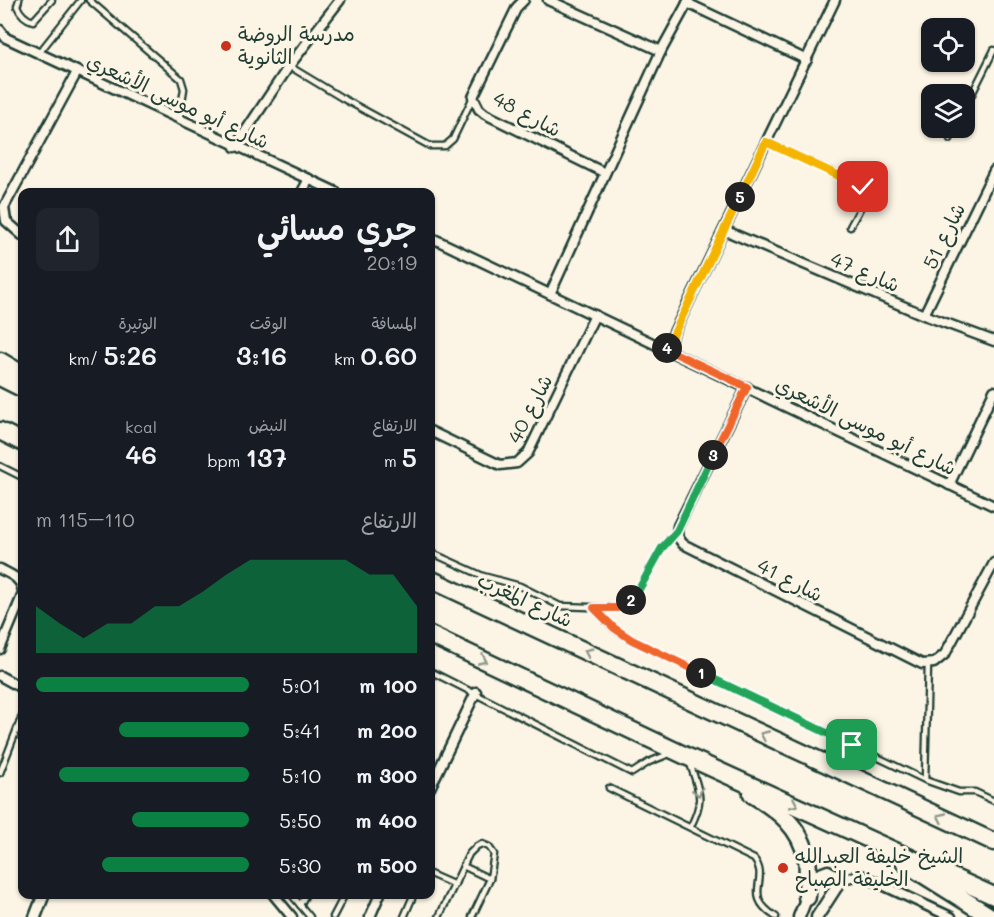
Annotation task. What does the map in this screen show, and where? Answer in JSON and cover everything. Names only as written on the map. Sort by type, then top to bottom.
[{"type":"highway","points":[[0,361],[18,372]]},
{"type":"highway","points":[[0,377],[18,386]]},
{"type":"highway","points":[[0,431],[18,440]]},
{"type":"highway","name":"شارع المغرب","points":[[435,581],[993,841]]},
{"type":"highway","points":[[435,637],[688,757],[862,834],[994,896]]},
{"type":"highway","points":[[688,757],[764,801],[783,816],[799,834],[807,861],[807,897]]},
{"type":"highway","points":[[862,834],[933,882],[991,917]]},
{"type":"street","points":[[235,147],[289,66],[340,0]]},
{"type":"street","name":"شارع 48","points":[[524,0],[517,7],[473,97],[479,109],[485,114],[605,173]]},
{"type":"street","points":[[548,0],[661,51]]},
{"type":"street","points":[[666,349],[836,0]]},
{"type":"street","points":[[550,294],[661,51],[688,2],[807,60]]},
{"type":"street","name":"شارع أبو موسى الأشعري","points":[[0,30],[3,38],[328,188]]},
{"type":"street","points":[[18,233],[3,224],[4,207],[77,72]]},
{"type":"street","name":"شارع 51","points":[[924,315],[994,171]]},
{"type":"street","points":[[304,188],[309,179]]},
{"type":"street","name":"شارع 47","points":[[724,230],[924,315],[994,341]]},
{"type":"street","name":"شارع أبو موسى الأشعري","points":[[435,239],[949,485],[994,504]]},
{"type":"street","name":"شارع 40","points":[[435,433],[500,465],[518,463],[528,453],[595,315]]},
{"type":"street","points":[[677,531],[747,387]]},
{"type":"street","points":[[949,485],[994,392]]},
{"type":"street","name":"شارع 41","points":[[677,531],[679,538],[689,548],[915,661],[928,664]]},
{"type":"street","points":[[928,664],[934,663],[945,654],[994,563]]},
{"type":"street","points":[[0,569],[18,579]]},
{"type":"street","points":[[0,649],[18,606]]},
{"type":"street","points":[[0,676],[18,686]]},
{"type":"street","points":[[435,775],[476,692]]},
{"type":"street","points":[[799,917],[815,876],[824,871],[831,872],[837,880],[837,886],[817,917]]},
{"type":"street","points":[[837,880],[861,874],[951,917]]},
{"type":"street","points":[[35,917],[42,899]]},
{"type":"street","points":[[277,899],[292,917]]},
{"type":"street","points":[[369,917],[378,899]]},
{"type":"lane","points":[[19,0],[17,6],[19,10],[33,21],[52,0]]},
{"type":"lane","points":[[39,53],[81,0]]},
{"type":"lane","points":[[88,0],[181,78],[184,88],[179,120]]},
{"type":"lane","points":[[975,88],[994,50]]},
{"type":"lane","points":[[289,66],[430,146],[445,146],[453,139],[473,97]]},
{"type":"lane","points":[[766,142],[861,185],[865,198],[850,227]]},
{"type":"lane","points":[[0,466],[18,475]]},
{"type":"lane","points":[[435,554],[483,576],[520,586],[560,606],[617,608],[630,601],[638,591],[662,548],[677,531]]},
{"type":"lane","points":[[594,608],[614,628],[632,640],[925,780],[959,792],[975,792],[994,801]]},
{"type":"lane","points":[[925,780],[928,664]]},
{"type":"lane","points":[[435,673],[476,692],[632,773],[649,762],[688,757],[700,801],[691,826]]},
{"type":"lane","points":[[0,773],[18,726]]},
{"type":"lane","points":[[609,788],[691,826],[754,859],[760,871],[757,892],[759,902],[776,917]]},
{"type":"lane","points":[[439,917],[469,854],[482,844],[489,847],[494,855],[490,879],[472,917]]},
{"type":"lane","points":[[463,866],[490,879]]},
{"type":"lane","points":[[435,876],[454,885]]},
{"type":"lane","points":[[295,899],[310,917]]},
{"type":"lane","points":[[300,905],[303,899]]},
{"type":"lane","points":[[333,917],[342,899]]},
{"type":"lane","points":[[404,917],[412,899]]},
{"type":"place","name":"مدرسة الروضة الثانوية","points":[[226,46]]},
{"type":"place","name":"الشيخ خليفة العبدالله الخليفة الصباح","points":[[783,868]]},
{"type":"route","points":[[852,745],[632,640],[614,628],[594,608],[617,608],[630,601],[638,591],[662,548],[677,531],[747,387],[666,349],[766,142],[863,187]]}]
